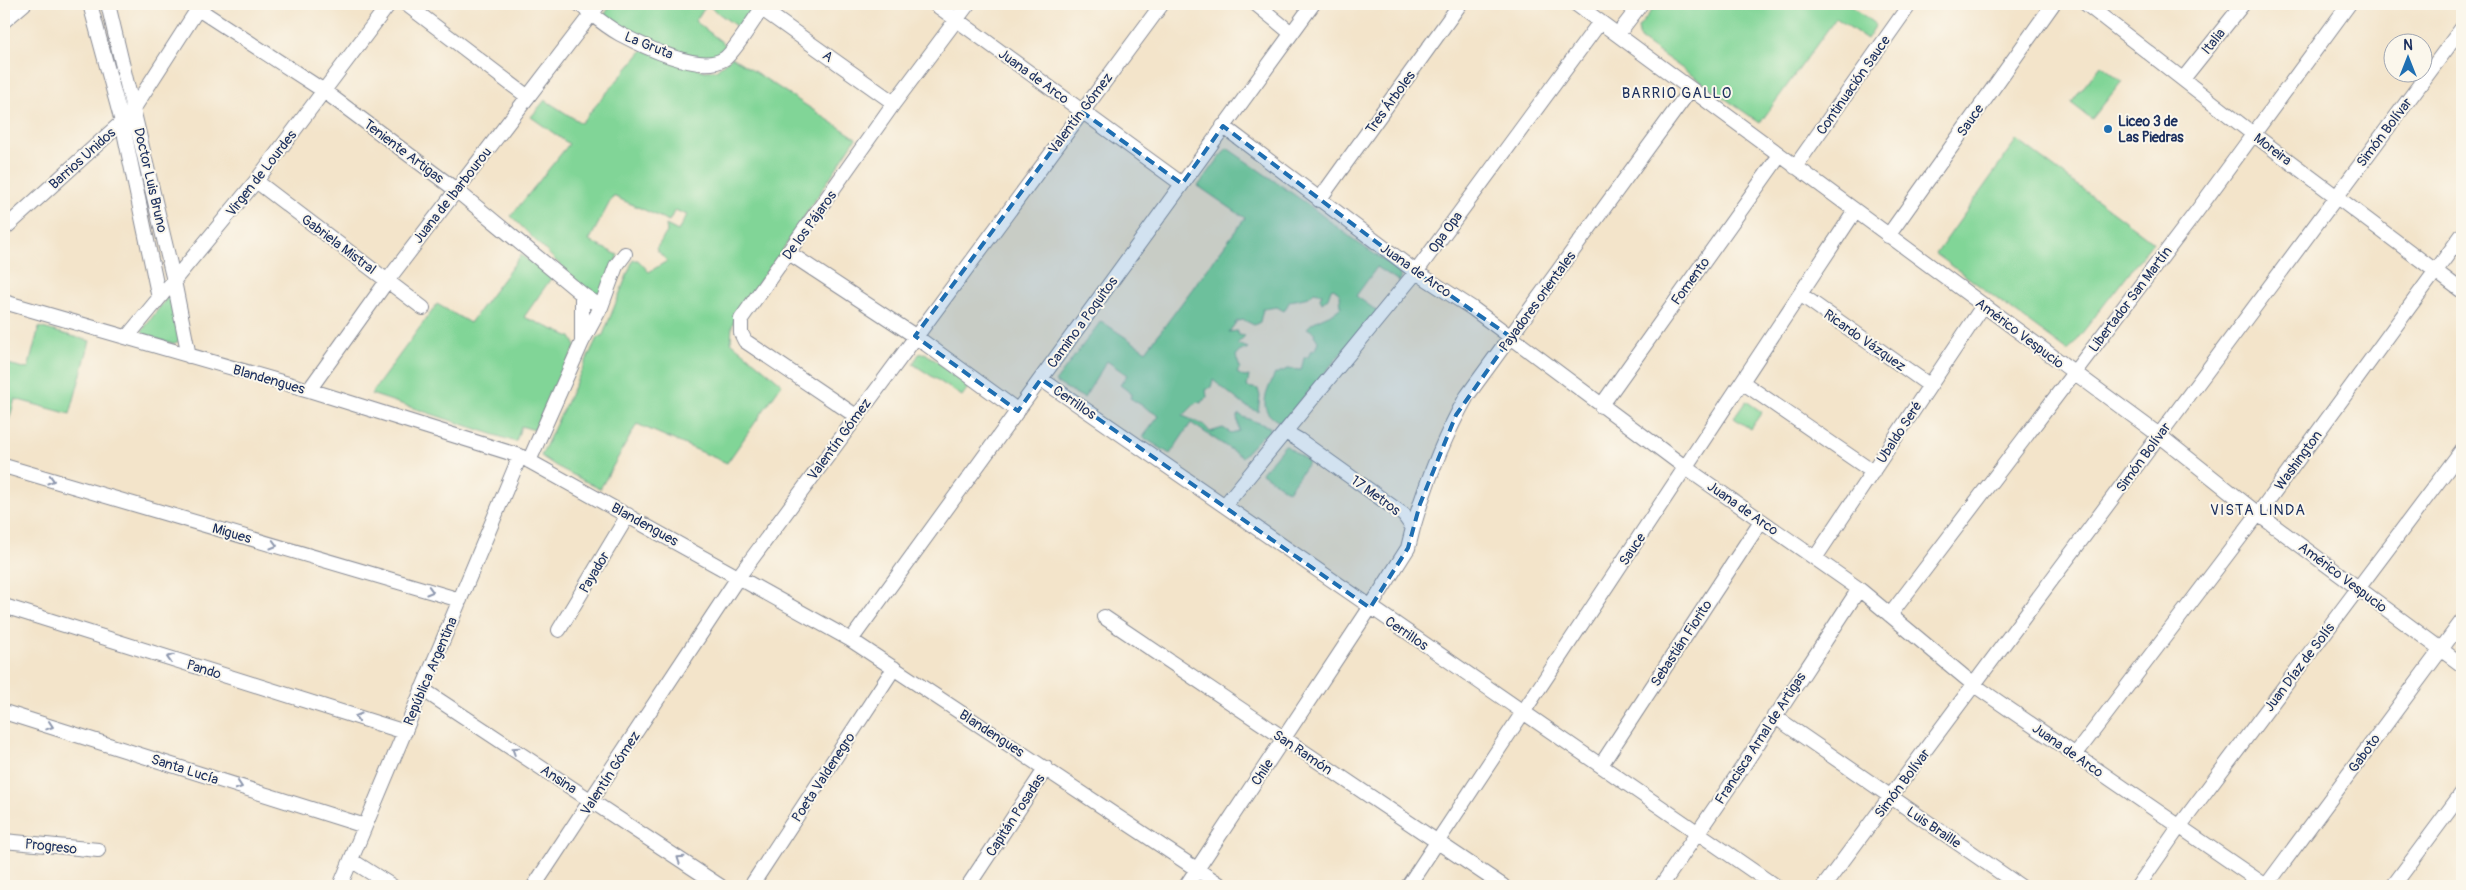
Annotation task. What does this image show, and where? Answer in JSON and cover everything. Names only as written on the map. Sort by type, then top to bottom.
[{"type":"street","points":[[4,21],[24,4]]},
{"type":"street","name":"Doctor Luis Bruno","points":[[90,4],[122,122],[159,298]]},
{"type":"street","name":"Doctor Luis Bruno","points":[[108,4],[174,281],[189,356]]},
{"type":"street","name":"Virgen de Lourdes","points":[[128,338],[256,181],[389,4]]},
{"type":"street","points":[[406,4],[528,97]]},
{"type":"street","name":"La Gruta","points":[[579,4],[596,9],[618,33],[653,49],[699,65],[712,65],[726,58],[763,6]]},
{"type":"street","name":"Juana de Arco","points":[[935,4],[1182,184]]},
{"type":"street","name":"De los Pájaros","points":[[856,416],[745,341],[741,333],[742,320],[745,313],[894,103],[968,4]]},
{"type":"street","name":"Valentín Gómez","points":[[534,886],[739,576],[1081,111],[1162,4]]},
{"type":"street","points":[[1256,4],[1291,33]]},
{"type":"street","name":"Camino a Poquitos","points":[[851,640],[1313,4]]},
{"type":"street","name":"Tres Árboles","points":[[1319,200],[1460,4]]},
{"type":"street","name":"Américo Vespucio","points":[[1576,4],[2159,435],[2258,514],[2462,665]]},
{"type":"street","points":[[1618,34],[1641,4]]},
{"type":"street","name":"Continuación Sauce","points":[[1795,167],[1910,4]]},
{"type":"street","name":"Sauce","points":[[1888,236],[2052,4]]},
{"type":"street","name":"Moreira","points":[[2086,4],[2253,134],[2462,291]]},
{"type":"street","name":"Italia","points":[[2183,79],[2243,4]]},
{"type":"street","name":"Libertador San Martín","points":[[1890,615],[2349,4]]},
{"type":"street","name":"Barrios Unidos","points":[[4,229],[122,122],[134,108],[199,6]]},
{"type":"street","name":"Teniente Artigas","points":[[199,6],[324,91],[456,190],[582,294],[601,307]]},
{"type":"street","name":"A","points":[[763,6],[894,103]]},
{"type":"street","name":"Juana de Ibarbourou","points":[[309,390],[387,281],[596,9]]},
{"type":"street","name":"Opa Opa","points":[[1225,505],[1416,272],[1600,22]]},
{"type":"street","name":"Simón Bolívar","points":[[1824,886],[2462,28]]},
{"type":"street","name":"Payadores orientales","points":[[1413,528],[1420,504],[1456,415],[1467,396],[1690,90]]},
{"type":"street","name":"Juana de Arco","points":[[1223,126],[1416,272],[1511,338],[1686,468],[1859,588],[1974,686],[2266,886]]},
{"type":"street","name":"Fomento","points":[[1601,406],[1780,155]]},
{"type":"street","name":"Gabriela Mistral","points":[[256,181],[423,308]]},
{"type":"street","name":"Sauce","points":[[1408,886],[1855,211]]},
{"type":"street","name":"Washington","points":[[2075,755],[2258,514],[2462,234]]},
{"type":"street","points":[[789,253],[915,336],[1018,410]]},
{"type":"street","name":"República Argentina","points":[[340,886],[460,600],[524,459],[601,307],[616,266],[625,254]]},
{"type":"street","points":[[582,294],[582,342]]},
{"type":"street","name":"Ricardo Vázquez","points":[[1800,294],[1929,385]]},
{"type":"street","name":"Blandengues","points":[[4,302],[309,390],[524,459],[739,576],[851,640],[1222,886]]},
{"type":"street","name":"Ubaldo Seré","points":[[1815,558],[1983,306]]},
{"type":"street","name":"Cerrillos","points":[[1041,379],[1775,886]]},
{"type":"street","points":[[1742,382],[1873,472]]},
{"type":"street","name":"17 Metros","points":[[1285,432],[1404,515],[1413,528]]},
{"type":"street","name":"Juan Díaz de Solís","points":[[2138,886],[2179,827],[2462,450]]},
{"type":"street","name":"Migues","points":[[4,466],[460,600]]},
{"type":"street","name":"Payador","points":[[559,630],[628,515]]},
{"type":"street","name":"Sebastián Fiorito","points":[[1601,765],[1761,521]]},
{"type":"street","points":[[1370,608],[1408,548],[1413,528]]},
{"type":"street","name":"Francisca Arnal de Artigas","points":[[1661,886],[1736,776],[1859,588]]},
{"type":"street","name":"Pando","points":[[4,606],[405,732]]},
{"type":"street","name":"Chile","points":[[1186,886],[1370,608]]},
{"type":"street","name":"San Ramón","points":[[1104,616],[1503,886]]},
{"type":"street","name":"Gaboto","points":[[2266,886],[2462,621]]},
{"type":"street","name":"Poeta Valdenegro","points":[[751,886],[894,668]]},
{"type":"street","name":"Ansina","points":[[422,689],[720,886]]},
{"type":"street","name":"Santa Lucía","points":[[4,712],[365,826]]},
{"type":"street","name":"Luis Braille","points":[[1774,716],[1890,798],[2020,886]]},
{"type":"street","name":"Capitán Posadas","points":[[968,886],[1046,768]]},
{"type":"street","points":[[2393,886],[2462,793]]},
{"type":"street","name":"Progreso","points":[[4,841],[98,850]]},
{"type":"street","points":[[350,860],[392,886]]},
{"type":"highlighted area","points":[[1081,111],[1182,184],[1223,126],[1416,272],[1511,337],[1456,415],[1420,504],[1408,548],[1370,608],[1041,379],[1018,411],[915,336]]},
{"type":"green space","points":[[611,4],[699,4],[705,8],[695,21],[727,46],[721,55],[711,58],[697,58],[681,54],[605,19],[604,16]]},
{"type":"green space","points":[[713,4],[759,4],[740,29],[710,7]]},
{"type":"green space","points":[[1657,4],[1849,4],[1876,25],[1867,39],[1836,18],[1760,123],[1640,39],[1638,28]]},
{"type":"green space","points":[[643,50],[705,71],[716,70],[732,57],[856,138],[781,252],[738,311],[732,326],[731,342],[782,384],[727,463],[637,424],[600,489],[541,456],[597,338],[603,335],[633,260],[638,260],[649,272],[667,261],[656,249],[667,232],[666,225],[678,231],[687,215],[675,210],[669,221],[613,196],[589,241],[618,255],[599,301],[578,283],[511,216],[569,144],[531,117],[545,100],[581,123]]},
{"type":"green space","points":[[2101,65],[2122,81],[2092,119],[2071,103]]},
{"type":"green space","points":[[2017,140],[2153,242],[2068,351],[1936,254]]},
{"type":"green space","points":[[1227,148],[1397,269],[1400,275],[1400,282],[1377,267],[1356,296],[1377,311],[1282,423],[1274,419],[1266,408],[1266,396],[1271,382],[1275,374],[1288,369],[1301,370],[1304,358],[1308,357],[1311,351],[1315,350],[1318,341],[1314,335],[1315,333],[1307,328],[1315,321],[1341,307],[1340,295],[1334,288],[1331,289],[1328,298],[1322,303],[1320,298],[1322,294],[1314,292],[1309,297],[1290,301],[1284,311],[1277,307],[1263,309],[1260,322],[1254,325],[1244,320],[1237,321],[1229,332],[1237,331],[1239,335],[1245,336],[1237,344],[1248,348],[1239,352],[1236,356],[1240,368],[1237,373],[1244,377],[1249,376],[1247,387],[1258,389],[1260,396],[1258,412],[1244,405],[1213,380],[1211,387],[1206,390],[1207,397],[1201,403],[1197,402],[1183,416],[1204,425],[1210,432],[1223,428],[1231,433],[1239,431],[1237,416],[1239,414],[1270,427],[1270,432],[1261,437],[1242,457],[1191,423],[1170,454],[1143,437],[1159,416],[1130,398],[1132,394],[1120,385],[1127,375],[1107,361],[1084,398],[1055,382],[1101,321],[1146,351],[1245,218],[1198,186]]},
{"type":"green space","points":[[521,255],[552,277],[524,317],[571,337],[576,346],[534,430],[521,426],[516,442],[371,394],[437,304],[470,323]]},
{"type":"green space","points":[[168,296],[173,297],[181,340],[173,344],[145,335],[142,331]]},
{"type":"green space","points":[[39,327],[90,341],[70,414],[15,399],[9,420],[4,418],[4,363],[28,369]]},
{"type":"green space","points":[[925,353],[970,385],[962,396],[913,364],[919,354]]},
{"type":"green space","points":[[1746,401],[1762,412],[1750,429],[1734,418]]},
{"type":"green space","points":[[1285,445],[1309,462],[1288,491],[1262,473]]},
{"type":"place","name":"Liceo 3 de Las Piedras","points":[[2108,129]]},
{"type":"district","name":"BARRIO GALLO","points":[[1677,93]]},
{"type":"district","name":"VISTA LINDA","points":[[2258,510]]}]
